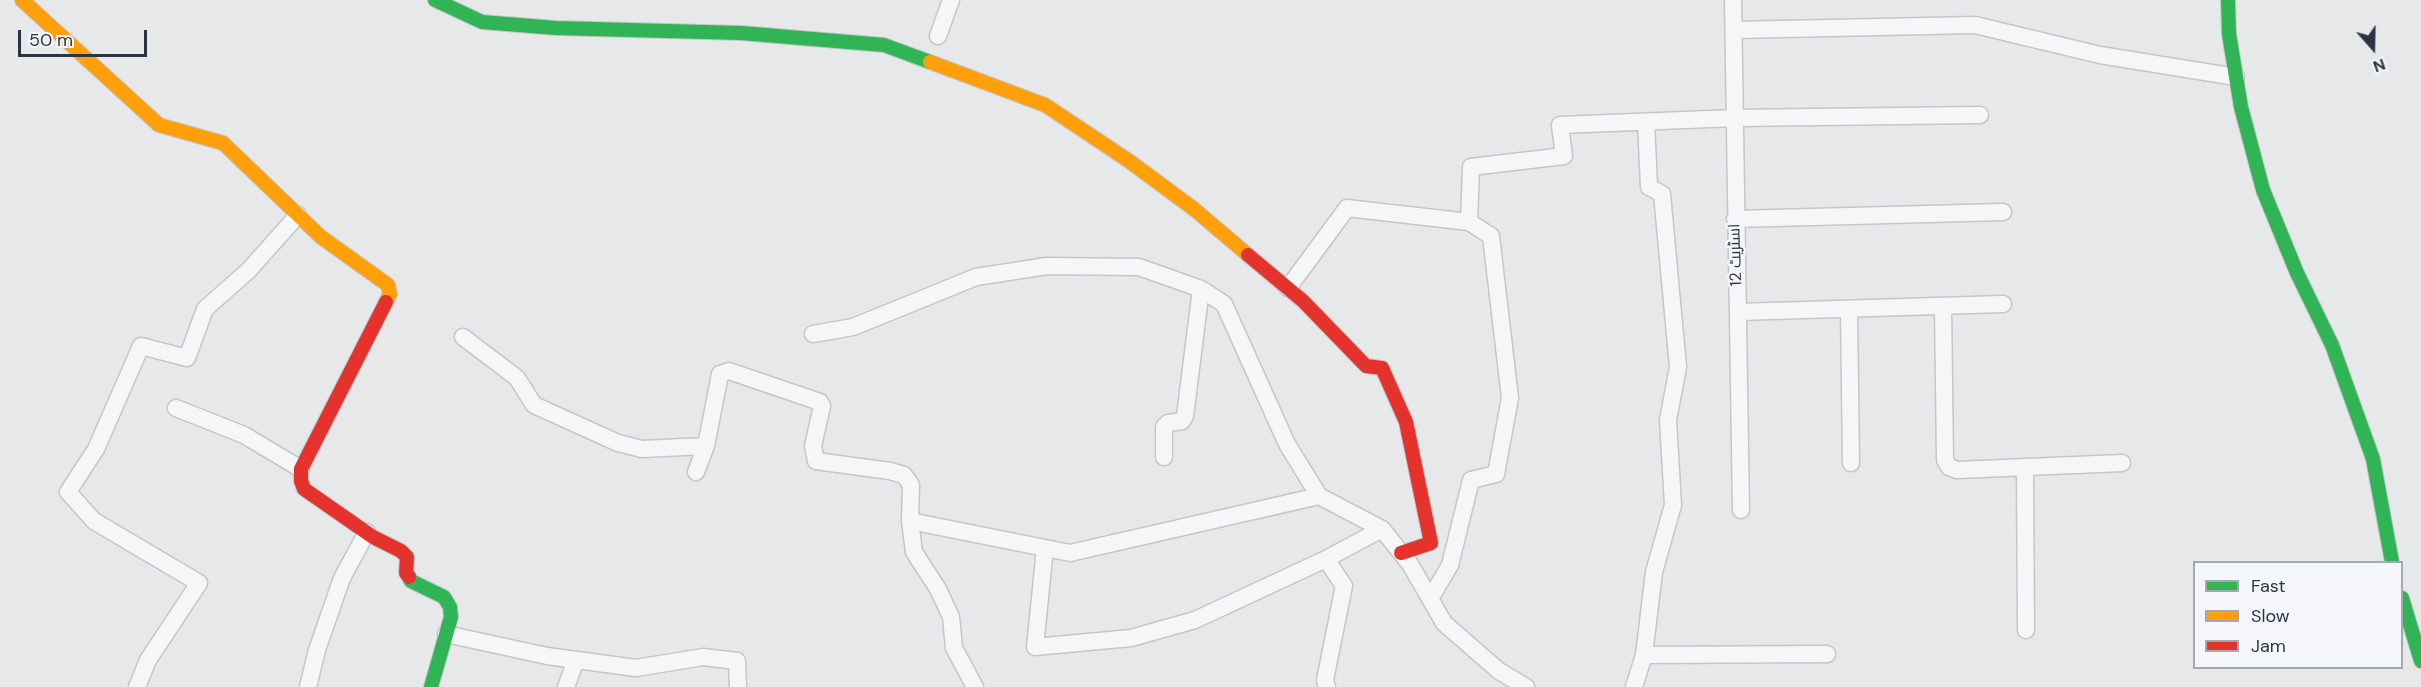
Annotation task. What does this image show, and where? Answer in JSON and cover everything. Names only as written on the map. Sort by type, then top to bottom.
[{"type":"street","points":[[22,0],[159,125],[223,143],[321,237],[390,289],[301,469],[304,489],[407,557],[406,573],[411,581],[444,597],[450,607],[451,617],[431,687]]},
{"type":"street","points":[[435,0],[483,22],[556,28],[741,33],[884,45],[1045,105],[1129,160],[1194,209],[1288,288],[1366,366],[1382,368],[1406,422],[1431,543],[1401,553]]},
{"type":"street","points":[[938,36],[951,0]]},
{"type":"street","name":"اسٹریٹ 12","points":[[1733,0],[1741,510]]},
{"type":"street","points":[[2228,0],[2229,34],[2241,107],[2263,190],[2297,273],[2332,345],[2373,459],[2392,561]]},
{"type":"street","points":[[1734,30],[1975,25],[2100,54],[2236,76]]},
{"type":"street","points":[[1469,222],[1471,167],[1564,156],[1560,125],[1735,118],[1980,114]]},
{"type":"street","points":[[1634,687],[1644,654],[1654,572],[1672,505],[1668,420],[1678,367],[1662,194],[1649,188],[1646,122]]},
{"type":"street","points":[[1288,288],[1347,208],[1469,222],[1491,236],[1510,398],[1496,474],[1471,480],[1450,565],[1430,599]]},
{"type":"street","points":[[1735,219],[2003,212]]},
{"type":"street","points":[[137,687],[148,660],[199,583],[94,521],[68,492],[96,449],[141,346],[187,358],[205,309],[249,270],[298,215]]},
{"type":"street","points":[[813,334],[853,327],[976,277],[1047,266],[1139,267],[1201,289],[1224,304],[1287,444],[1319,496],[1383,529],[1401,553],[1444,623],[1499,671],[1526,687]]},
{"type":"street","points":[[1164,457],[1164,427],[1168,423],[1182,421],[1185,416],[1201,289]]},
{"type":"street","points":[[1738,312],[2003,304]]},
{"type":"street","points":[[1943,306],[1945,460],[1949,467],[1957,470],[2122,463]]},
{"type":"street","points":[[1849,309],[1851,463]]},
{"type":"street","points":[[463,336],[517,378],[534,405],[618,443],[642,449],[706,446]]},
{"type":"street","points":[[696,472],[706,446],[720,374],[729,371],[817,400],[822,406],[813,446],[814,458],[836,465],[890,471],[904,475],[911,485],[910,521],[914,552],[938,589],[951,617],[954,648],[975,687]]},
{"type":"street","points":[[176,408],[244,435],[301,469]]},
{"type":"street","points":[[2025,467],[2026,630]]},
{"type":"street","points":[[910,521],[1070,553],[1319,496]]},
{"type":"street","points":[[1045,548],[1035,647],[1131,638],[1195,620],[1326,559],[1383,529]]},
{"type":"street","points":[[309,687],[317,650],[342,578],[367,532]]},
{"type":"street","points":[[1326,559],[1344,585],[1325,680],[1327,687]]},
{"type":"street","points":[[2403,601],[2421,661]]},
{"type":"street","points":[[446,634],[576,660],[636,668],[703,657],[737,661],[738,687]]},
{"type":"street","points":[[1644,654],[1827,654]]},
{"type":"street","points":[[566,687],[576,660]]},
{"type":"traffic: fast","points":[[435,0],[482,22],[556,28],[741,33],[884,45],[930,62]]},
{"type":"traffic: fast","points":[[2228,0],[2229,34],[2241,107],[2263,190],[2297,273],[2332,345],[2373,459],[2392,561]]},
{"type":"traffic: fast","points":[[409,577],[411,581],[444,597],[450,607],[451,617],[431,687]]},
{"type":"traffic: fast","points":[[2403,601],[2421,661]]},
{"type":"traffic: slow","points":[[22,0],[159,125],[223,143],[321,237],[388,285],[390,294],[386,302]]},
{"type":"traffic: slow","points":[[930,62],[1045,105],[1129,161],[1194,209],[1248,255]]},
{"type":"traffic: jam","points":[[1248,255],[1303,301],[1366,366],[1382,368],[1406,422],[1431,543],[1401,553]]},
{"type":"traffic: jam","points":[[386,302],[301,469],[301,481],[304,489],[373,537],[401,551],[407,557],[406,573],[409,577]]}]
